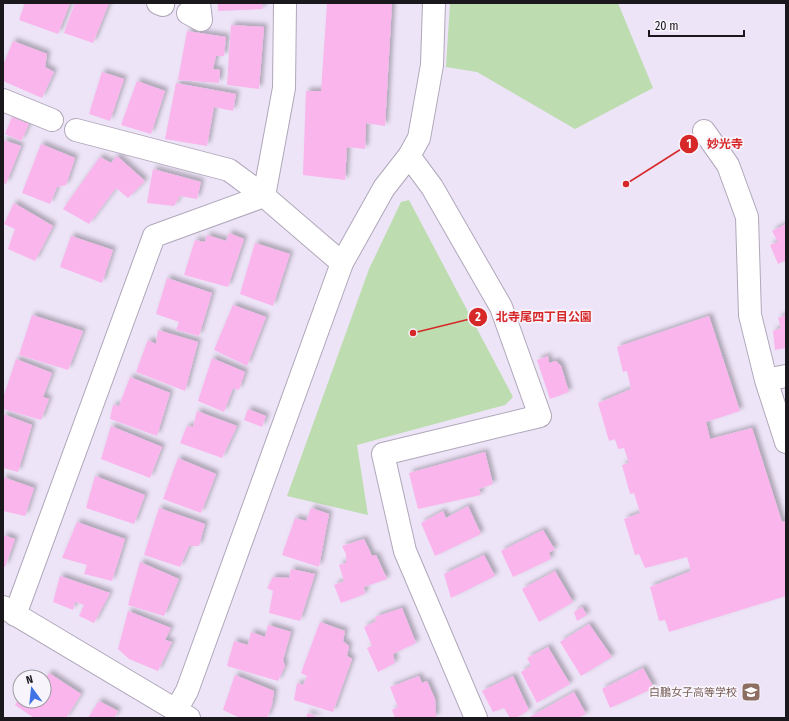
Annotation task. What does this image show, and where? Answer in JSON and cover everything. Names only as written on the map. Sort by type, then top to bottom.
[{"type":"street","points":[[264,196],[284,88],[285,3]]},
{"type":"street","points":[[264,196],[154,236],[9,611],[182,714],[187,691],[342,263],[384,188],[409,156],[420,138],[432,65],[434,3]]},
{"type":"street","points":[[3,100],[52,120]]},
{"type":"street","points":[[76,130],[229,170],[264,196],[342,263]]},
{"type":"street","points":[[704,131],[728,165],[747,217],[750,314],[776,378],[786,442]]},
{"type":"street","points":[[409,156],[432,187],[501,307],[540,416],[383,454],[405,551],[476,718]]},
{"type":"green space","points":[[450,3],[618,3],[653,88],[575,129],[477,72],[446,67]]},
{"type":"green space","points":[[409,200],[513,397],[505,405],[357,445],[368,515],[287,496],[369,269],[401,202]]},
{"type":"building","points":[[25,3],[70,3],[58,34],[19,20]]},
{"type":"building","points":[[75,3],[109,3],[93,43],[64,33]]},
{"type":"building","points":[[218,3],[262,3],[263,9],[218,11]]},
{"type":"building","points":[[392,3],[385,126],[366,123],[365,149],[347,147],[345,180],[303,175],[306,91],[321,91],[327,4]]},
{"type":"building","points":[[231,25],[264,27],[259,89],[227,85]]},
{"type":"building","points":[[187,31],[226,37],[224,56],[216,56],[213,69],[220,70],[219,83],[178,80]]},
{"type":"building","points":[[13,41],[47,54],[45,67],[54,72],[42,98],[3,81],[3,65]]},
{"type":"building","points":[[102,72],[124,79],[110,121],[89,114]]},
{"type":"building","points":[[137,81],[165,91],[151,134],[121,125]]},
{"type":"building","points":[[176,83],[236,94],[233,111],[214,107],[207,146],[165,139]]},
{"type":"building","points":[[12,117],[29,124],[21,141],[5,134]]},
{"type":"building","points":[[3,140],[21,146],[6,184],[3,183]]},
{"type":"building","points":[[41,144],[75,158],[66,185],[57,187],[50,204],[22,193]]},
{"type":"building","points":[[117,156],[145,181],[128,198],[116,188],[89,224],[63,209],[100,157],[111,163]]},
{"type":"building","points":[[153,169],[201,182],[197,199],[180,196],[174,206],[147,203]]},
{"type":"building","points":[[14,203],[53,226],[35,261],[8,249],[15,229],[4,224]]},
{"type":"building","points":[[786,224],[786,260],[778,264],[770,245],[778,242],[772,231]]},
{"type":"building","points":[[229,233],[244,239],[228,287],[184,275],[195,240],[205,242],[207,235],[226,241]]},
{"type":"building","points":[[71,236],[113,250],[102,283],[60,267]]},
{"type":"building","points":[[255,243],[290,254],[273,306],[240,294]]},
{"type":"building","points":[[167,278],[212,293],[199,336],[176,330],[179,322],[156,314]]},
{"type":"building","points":[[233,305],[266,317],[247,366],[214,350]]},
{"type":"building","points":[[32,315],[83,331],[68,370],[19,355]]},
{"type":"building","points":[[786,315],[786,348],[775,350],[773,331],[781,328],[778,318]]},
{"type":"building","points":[[709,316],[740,411],[706,422],[710,439],[752,428],[782,522],[786,521],[786,596],[669,632],[665,620],[659,621],[650,587],[691,571],[687,557],[645,568],[639,554],[635,555],[624,519],[640,513],[634,493],[630,494],[622,465],[629,463],[624,448],[618,449],[615,439],[609,441],[598,403],[631,389],[627,371],[623,372],[617,347]]},
{"type":"building","points":[[158,330],[198,342],[185,391],[136,372],[148,340],[156,344]]},
{"type":"building","points":[[548,356],[549,363],[556,361],[561,366],[569,392],[550,399],[537,360]]},
{"type":"building","points":[[212,358],[245,372],[239,390],[233,388],[224,412],[198,401]]},
{"type":"building","points":[[16,359],[52,373],[43,397],[49,399],[41,420],[3,409],[3,398]]},
{"type":"building","points":[[130,377],[170,393],[157,436],[110,419],[113,405],[119,406]]},
{"type":"building","points":[[248,409],[266,416],[262,427],[244,420]]},
{"type":"building","points":[[197,411],[237,426],[222,458],[180,443],[187,426],[193,427]]},
{"type":"building","points":[[3,414],[32,425],[18,472],[3,468]]},
{"type":"building","points":[[111,426],[162,447],[150,478],[101,459]]},
{"type":"building","points":[[485,452],[493,484],[479,489],[481,495],[418,509],[409,473]]},
{"type":"building","points":[[178,458],[216,474],[201,513],[163,499]]},
{"type":"building","points":[[95,476],[145,495],[134,524],[86,508]]},
{"type":"building","points":[[3,477],[34,488],[25,516],[3,511]]},
{"type":"building","points":[[468,506],[481,534],[435,556],[421,523],[443,511],[446,518]]},
{"type":"building","points":[[159,508],[205,524],[199,546],[189,546],[180,567],[144,555]]},
{"type":"building","points":[[311,508],[329,514],[319,567],[282,555],[295,518],[306,521]]},
{"type":"building","points":[[77,522],[125,539],[112,581],[84,574],[87,565],[62,558]]},
{"type":"building","points":[[543,530],[555,550],[549,552],[551,559],[513,577],[501,551]]},
{"type":"building","points":[[3,535],[15,539],[5,567],[3,566]]},
{"type":"building","points":[[364,539],[372,556],[376,555],[387,579],[364,587],[365,594],[341,603],[334,585],[344,581],[339,565],[346,563],[346,554],[342,546]]},
{"type":"building","points":[[484,555],[495,576],[451,598],[444,574]]},
{"type":"building","points":[[140,562],[179,579],[164,616],[128,605]]},
{"type":"building","points":[[291,569],[315,574],[300,621],[269,613],[273,591],[267,588],[273,577],[289,578]]},
{"type":"building","points":[[555,571],[573,602],[539,622],[522,589]]},
{"type":"building","points":[[60,576],[110,593],[94,623],[79,616],[84,605],[75,602],[73,610],[53,602]]},
{"type":"building","points":[[582,607],[587,615],[577,621],[574,612]]},
{"type":"building","points":[[402,608],[416,643],[393,654],[395,663],[378,672],[367,648],[372,646],[364,627],[376,621],[375,617]]},
{"type":"building","points":[[128,611],[171,628],[165,640],[172,642],[158,671],[129,659],[118,649]]},
{"type":"building","points":[[320,622],[345,631],[343,641],[349,646],[347,656],[352,659],[333,712],[294,700],[297,683],[303,685],[307,676],[301,673]]},
{"type":"building","points":[[589,624],[612,657],[581,676],[560,642]]},
{"type":"building","points":[[268,625],[291,632],[283,660],[285,666],[278,681],[227,666],[234,641],[248,645],[251,632],[265,637]]},
{"type":"building","points":[[548,647],[570,684],[537,703],[521,672],[531,666],[527,658]]},
{"type":"building","points":[[643,668],[654,688],[610,708],[602,689]]},
{"type":"building","points":[[52,675],[81,694],[66,718],[34,718],[21,709],[52,709]]},
{"type":"building","points":[[235,675],[274,691],[272,705],[267,718],[240,718],[223,710]]},
{"type":"building","points":[[419,676],[422,683],[427,681],[435,699],[436,717],[395,718],[392,710],[398,707],[390,687]]},
{"type":"building","points":[[513,676],[529,710],[516,718],[510,718],[504,708],[493,712],[482,691]]},
{"type":"building","points":[[574,692],[586,714],[578,718],[528,718]]},
{"type":"building","points":[[99,701],[118,711],[114,718],[88,718]]},
{"type":"building","points":[[308,713],[319,718],[306,718]]},
{"type":"place","name":"妙光寺","points":[[626,184]]},
{"type":"place","name":"北寺尾四丁目公園","points":[[413,333]]},
{"type":"place","name":"白鵬女子高等学校","points":[[751,692]]}]
